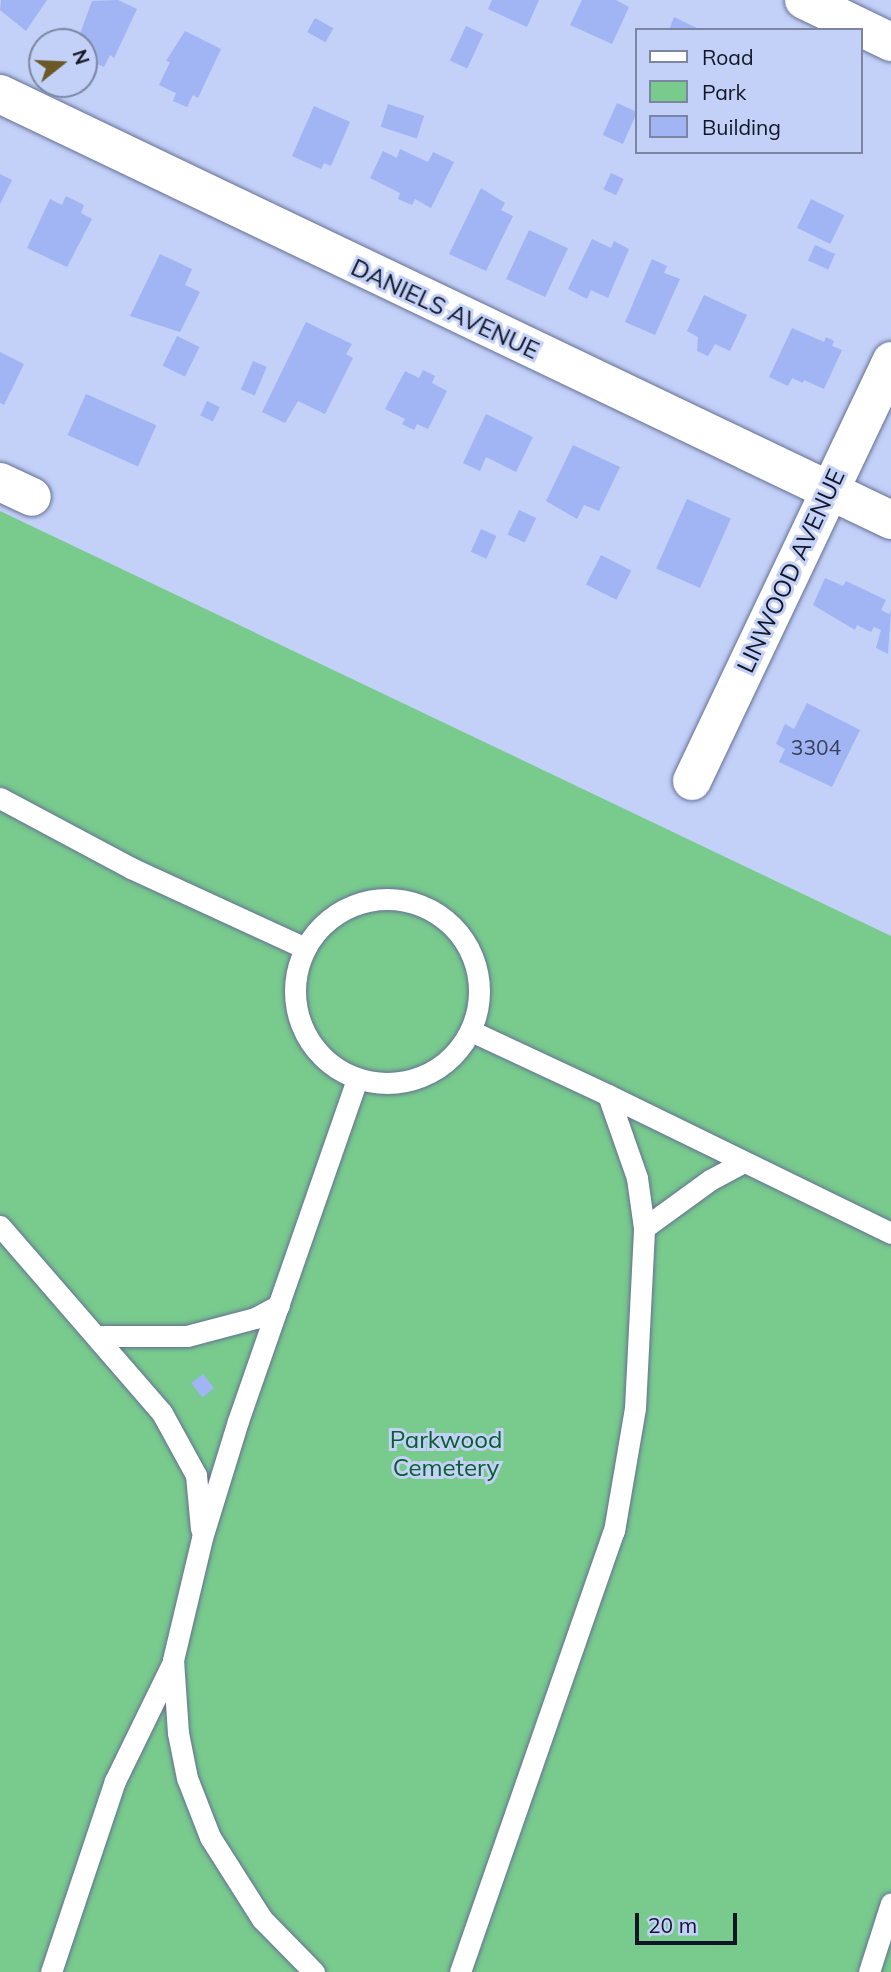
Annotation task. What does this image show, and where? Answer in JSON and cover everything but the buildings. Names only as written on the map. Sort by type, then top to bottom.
[{"type":"street","points":[[804,0],[862,28]]},
{"type":"street","points":[[863,28],[891,42]]},
{"type":"street","name":"DANIELS AVENUE","points":[[0,94],[891,520]]},
{"type":"street","name":"LINWOOD AVENUE","points":[[692,781],[891,360]]},
{"type":"lane","points":[[0,798],[131,868],[305,948]]},
{"type":"lane","points":[[401,899],[428,908],[452,925],[469,947],[478,975],[479,1003],[471,1031],[459,1049],[423,1077],[402,1083],[357,1079],[333,1066],[314,1048],[301,1025],[295,999],[305,948],[323,925],[355,905],[401,899]]},
{"type":"lane","points":[[471,1031],[891,1233]]},
{"type":"lane","points":[[51,1972],[115,1781],[173,1660],[202,1538],[357,1079]]},
{"type":"lane","points":[[460,1972],[614,1531],[635,1408],[644,1228],[637,1178],[607,1095]]},
{"type":"lane","points":[[644,1228],[710,1180],[742,1163]]},
{"type":"lane","points":[[0,1226],[162,1413],[196,1475],[202,1538]]},
{"type":"lane","points":[[97,1336],[187,1336],[255,1318],[279,1305]]},
{"type":"lane","points":[[173,1660],[178,1733],[187,1778],[210,1837],[239,1888],[302,1967]]},
{"type":"lane","points":[[869,1972],[891,1903]]},
{"type":"green space","name":"Parkwood Cemetery","points":[[0,511],[891,936],[891,1972],[0,1972]]}]
